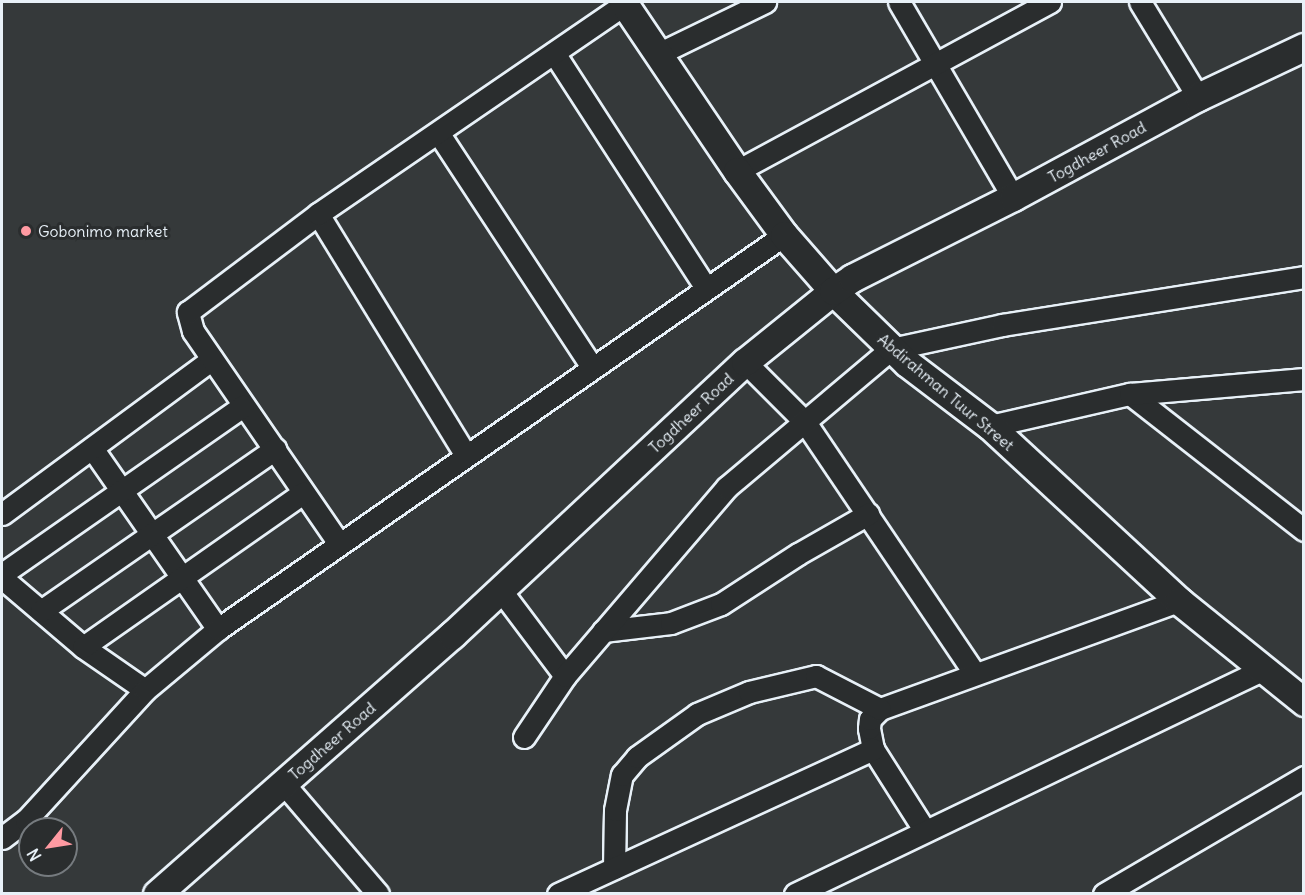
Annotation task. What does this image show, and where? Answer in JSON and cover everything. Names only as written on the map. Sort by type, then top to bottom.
[{"type":"street","points":[[660,53],[765,2]]},
{"type":"street","points":[[898,2],[1013,197]]},
{"type":"street","points":[[737,171],[1050,2]]},
{"type":"street","points":[[1140,2],[1198,97]]},
{"type":"street","points":[[338,542],[212,359],[187,317],[193,304],[318,214],[439,134],[624,3]]},
{"type":"street","name":"Abdirahman Tuur Street","points":[[624,3],[660,53],[737,171],[784,235],[833,291],[891,349],[990,426],[1179,601],[1266,668],[1304,702]]},
{"type":"street","name":"Togdheer Road","points":[[157,894],[452,635],[499,588],[608,492],[745,362],[833,291],[852,278],[1013,197],[1198,97],[1304,47]]},
{"type":"street","points":[[554,53],[706,288]]},
{"type":"street","points":[[439,134],[592,367]]},
{"type":"street","points":[[318,214],[465,454]]},
{"type":"street","points":[[2,838],[26,820],[145,690],[218,629],[338,542],[784,235]]},
{"type":"street","points":[[524,737],[565,676],[727,488],[891,349],[1002,325],[1304,277]]},
{"type":"street","points":[[2,514],[212,359]]},
{"type":"street","points":[[745,362],[805,422],[974,674]]},
{"type":"street","points":[[990,426],[1130,394],[1304,379]]},
{"type":"street","points":[[1130,394],[1304,530]]},
{"type":"street","points":[[145,690],[83,646],[2,576],[243,406]]},
{"type":"street","points":[[92,448],[153,532],[218,629]]},
{"type":"street","points":[[41,611],[275,449]]},
{"type":"street","points":[[83,646],[303,493]]},
{"type":"street","points":[[603,632],[671,623],[721,604],[798,554],[868,514]]},
{"type":"street","points":[[499,588],[565,676]]},
{"type":"street","points":[[925,831],[873,749],[869,728],[870,718],[880,709],[1179,601]]},
{"type":"street","points":[[810,891],[925,831],[1266,668]]},
{"type":"street","points":[[614,868],[615,810],[622,775],[637,757],[697,714],[749,692],[816,676],[880,709]]},
{"type":"street","points":[[564,892],[873,749]]},
{"type":"street","points":[[1104,894],[1304,777]]},
{"type":"street","points":[[284,783],[378,894]]},
{"type":"place","name":"Gobonimo market","points":[[26,231]]}]
